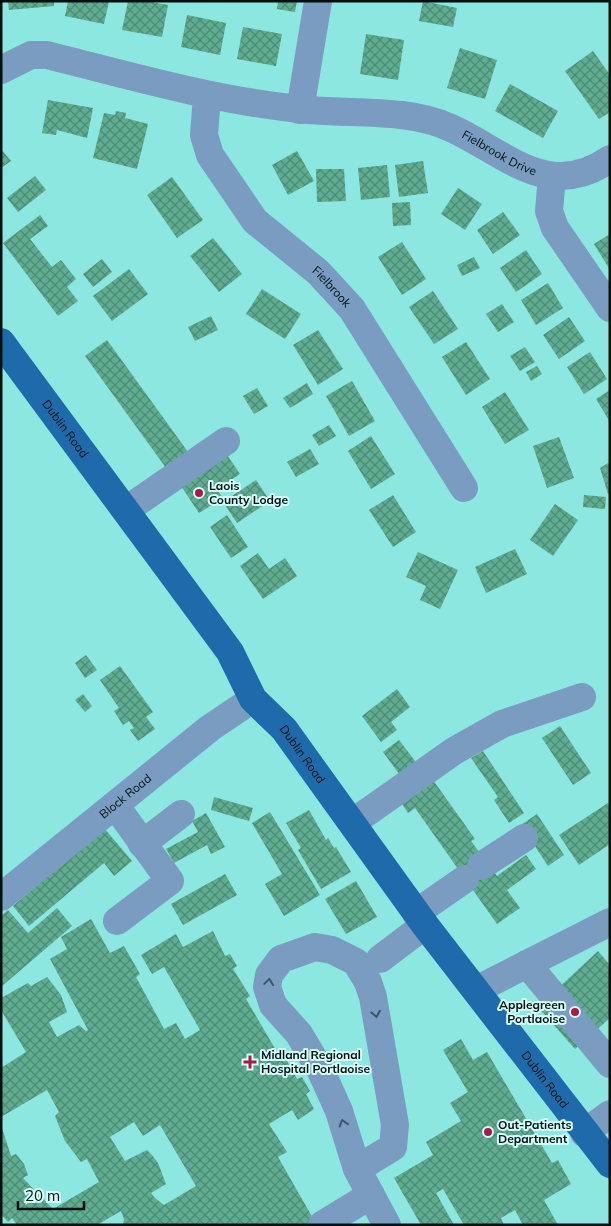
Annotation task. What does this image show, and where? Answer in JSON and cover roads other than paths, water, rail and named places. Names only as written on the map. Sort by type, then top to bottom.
[{"type":"main road","name":"Dublin Road","points":[[1,342],[230,652],[253,699],[284,729],[420,919],[584,1133],[610,1164]]},
{"type":"street","points":[[1,70],[31,56],[48,55],[207,96],[300,110],[318,1]]},
{"type":"street","name":"Fielbrook","points":[[207,96],[204,135],[210,155],[255,221],[318,272],[352,309],[464,488]]},
{"type":"street","name":"Fielbrook Drive","points":[[300,110],[413,115],[451,128],[534,173],[552,176],[549,211],[555,228],[610,308]]},
{"type":"street","points":[[552,176],[596,168],[610,159]]},
{"type":"street","points":[[126,510],[226,441]]},
{"type":"street","points":[[352,822],[454,751],[502,724],[582,697]]},
{"type":"street","name":"Block Road","points":[[1,897],[210,728],[253,699]]},
{"type":"street","points":[[115,805],[170,880],[117,921]]},
{"type":"street","points":[[142,844],[181,814]]},
{"type":"street","points":[[380,959],[420,919],[473,873],[524,838]]},
{"type":"street","points":[[476,990],[610,922]]},
{"type":"street","points":[[357,1169],[394,1146],[395,1125],[373,997],[368,982],[356,962],[332,950],[315,947],[281,959],[269,975],[267,987],[273,1005],[298,1034],[321,1070],[339,1111],[357,1169],[388,1225]]},
{"type":"street","points":[[527,964],[610,1064]]},
{"type":"street","points":[[584,1133],[610,1114]]},
{"type":"street","points":[[322,1225],[371,1195]]},
{"type":"place","name":"Laois County Lodge","points":[[199,493]]},
{"type":"place","name":"Applegreen Portlaoise","points":[[575,1012]]},
{"type":"place","name":"Midland Regional Hospital Portlaoise","points":[[250,1062]]},
{"type":"place","name":"Out-Patients Department","points":[[488,1132]]}]
